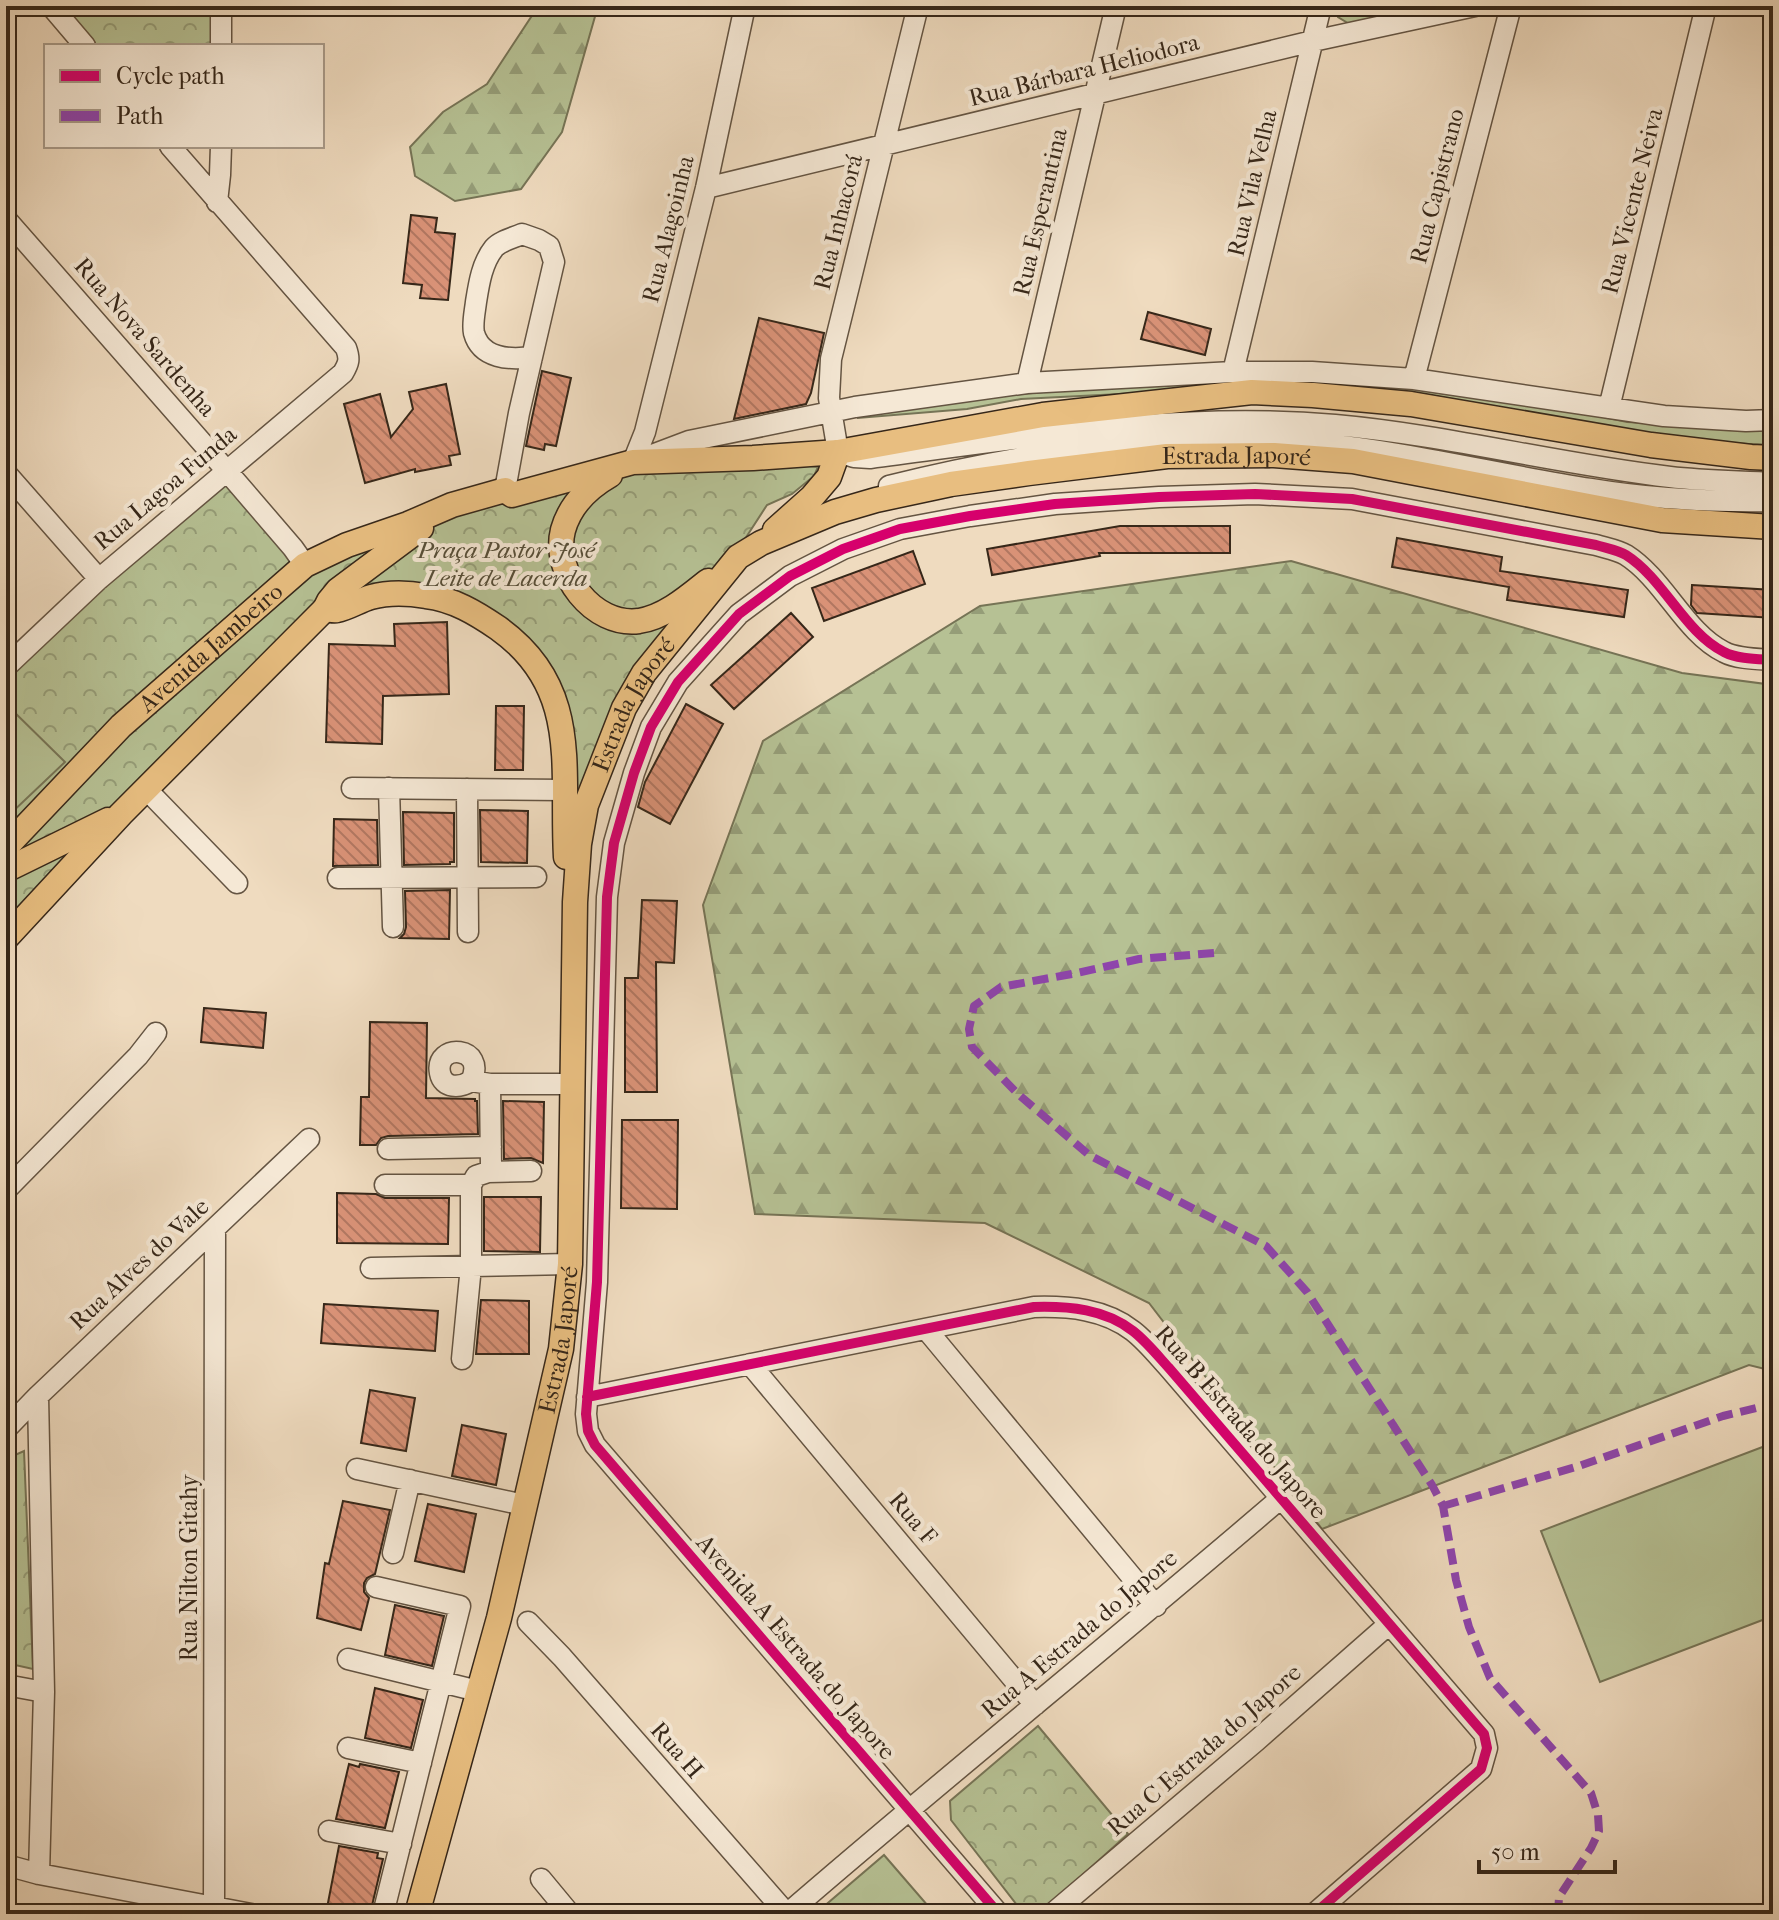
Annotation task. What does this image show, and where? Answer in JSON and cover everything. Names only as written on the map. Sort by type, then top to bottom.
[{"type":"main road","points":[[452,505],[505,490],[512,495],[633,462],[838,452],[1043,415],[1252,392],[1411,404],[1651,445],[1773,458]]},
{"type":"main road","points":[[761,543],[812,497],[829,477],[838,452]]},
{"type":"main road","name":"Estrada Japoré","points":[[417,1914],[499,1618],[561,1349],[570,1264],[575,902],[579,844],[586,805],[624,708],[644,673],[738,557],[761,543],[835,512],[876,500],[951,484],[1167,456],[1274,455],[1353,461],[1662,520],[1773,527]]},
{"type":"main road","points":[[633,462],[593,485],[576,505],[563,531],[563,554],[569,580],[581,597],[598,611],[619,620],[653,618],[670,609],[738,557]]},
{"type":"main road","name":"Avenida Jambeiro","points":[[6,847],[121,726],[305,565],[347,545],[452,505]]},
{"type":"main road","name":"Avenida Jambeiro","points":[[6,938],[121,814],[325,609],[338,590],[452,505]]},
{"type":"main road","points":[[325,609],[337,610],[387,594],[427,596],[465,607],[507,634],[527,654],[548,683],[558,708],[564,738],[567,866],[575,902]]},
{"type":"main road","points":[[6,870],[121,814]]},
{"type":"street","points":[[51,6],[83,44]]},
{"type":"street","points":[[221,6],[221,44]]},
{"type":"street","name":"Rua Alagoinha","points":[[633,462],[645,432],[706,188],[745,6]]},
{"type":"street","name":"Rua Inhacorá","points":[[838,452],[829,398],[831,359],[918,6]]},
{"type":"street","name":"Rua Esperantina","points":[[1027,383],[1116,6]]},
{"type":"street","name":"Rua Vila Velha","points":[[1233,372],[1321,6]]},
{"type":"street","name":"Rua Bárbara Heliodora","points":[[706,188],[1313,41],[1475,6]]},
{"type":"street","name":"Rua Capistrano","points":[[1414,379],[1511,6]]},
{"type":"street","name":"Rua Vicente Neiva","points":[[1609,408],[1706,6]]},
{"type":"street","points":[[172,148],[217,202]]},
{"type":"street","points":[[217,202],[221,148]]},
{"type":"street","name":"Rua Lagoa Funda","points":[[6,667],[99,579],[343,373],[349,364],[346,348],[217,202]]},
{"type":"street","name":"Rua Nova Sardenha","points":[[6,219],[305,565]]},
{"type":"street","points":[[505,490],[519,413],[532,357],[554,262],[549,246],[522,234],[496,245],[485,261],[473,331],[480,347],[495,356],[516,360],[532,357]]},
{"type":"street","points":[[633,462],[689,441],[855,407],[1027,383],[1233,372],[1312,372],[1414,379],[1664,416],[1773,420]]},
{"type":"street","points":[[838,452],[870,458],[1090,429],[1236,420],[1335,425],[1437,438],[1672,477],[1773,483]]},
{"type":"street","points":[[761,543],[846,498],[923,477],[1011,460],[1129,444],[1194,440],[1253,439],[1317,443],[1594,490],[1696,500],[1773,501]]},
{"type":"street","points":[[6,473],[99,579]]},
{"type":"street","name":"Avenida A Estrada do Japore","points":[[999,1914],[595,1445],[588,1431],[587,1397],[597,1282],[607,897],[614,843],[634,773],[651,727],[678,682],[739,614],[790,576],[843,549],[900,529],[1055,504],[1255,494],[1352,499],[1596,545],[1623,553],[1646,572],[1713,645],[1725,653],[1773,660]]},
{"type":"street","points":[[352,788],[564,790]]},
{"type":"street","points":[[389,788],[393,927]]},
{"type":"street","points":[[467,789],[468,932]]},
{"type":"street","points":[[147,790],[237,883]]},
{"type":"street","points":[[338,878],[536,877]]},
{"type":"street","points":[[6,1190],[138,1056],[156,1033]]},
{"type":"street","points":[[488,1172],[491,1147],[480,1083],[574,1084]]},
{"type":"street","name":"Rua Alves do Vale","points":[[6,1429],[309,1139]]},
{"type":"street","points":[[388,1149],[491,1147]]},
{"type":"street","points":[[462,1359],[471,1266],[471,1185],[476,1176],[488,1172],[531,1171]]},
{"type":"street","points":[[385,1185],[471,1185]]},
{"type":"street","name":"Rua Nilton Gitahy","points":[[214,1907],[215,1229]]},
{"type":"street","points":[[371,1268],[570,1264]]},
{"type":"street","name":"Rua B Estrada do Japore","points":[[587,1397],[1034,1307],[1060,1306],[1092,1311],[1134,1331],[1484,1734],[1487,1748],[1481,1769],[1314,1914]]},
{"type":"street","points":[[926,1329],[1156,1606]]},
{"type":"street","name":"Rua F","points":[[750,1364],[1035,1705]]},
{"type":"street","points":[[38,1396],[44,1692],[39,1874]]},
{"type":"street","points":[[357,1469],[524,1505]]},
{"type":"street","points":[[393,1553],[410,1480]]},
{"type":"street","name":"Rua A Estrada do Japore","points":[[787,1914],[909,1808],[1156,1606],[1281,1498]]},
{"type":"street","points":[[376,1587],[460,1606],[383,1914]]},
{"type":"street","name":"Rua H","points":[[528,1622],[787,1914]]},
{"type":"street","name":"Rua C Estrada do Japore","points":[[1052,1914],[1389,1624]]},
{"type":"street","points":[[348,1659],[478,1691]]},
{"type":"street","points":[[6,1685],[44,1692]]},
{"type":"street","points":[[348,1748],[421,1763]]},
{"type":"street","points":[[329,1831],[401,1844]]},
{"type":"street","points":[[6,1865],[251,1914]]},
{"type":"street","points":[[541,1879],[570,1914]]},
{"type":"green space","points":[[47,6],[223,6],[223,44],[80,44]]},
{"type":"green space","points":[[531,6],[598,6],[562,132],[521,189],[455,201],[415,176],[410,147],[443,112],[487,84],[533,14]]},
{"type":"green space","points":[[1334,6],[1446,6],[1351,25],[1338,17]]},
{"type":"green space","points":[[1318,377],[1518,399],[1627,422],[1773,430],[1773,445],[1628,439],[1465,408],[1160,392],[1021,399],[967,409],[858,418],[857,409],[1154,382]]},
{"type":"green space","name":"Praça Pastor José Leite de Lacerda","points":[[794,464],[818,467],[814,476],[792,494],[767,505],[732,559],[684,613],[574,812],[545,691],[498,633],[435,601],[358,590],[6,934],[6,667],[224,470],[311,573],[456,509],[588,474]]},
{"type":"green space","points":[[1291,561],[1682,673],[1773,685],[1773,1371],[1749,1365],[1322,1529],[1149,1303],[985,1223],[755,1214],[703,905],[763,741],[980,606]]},
{"type":"green space","points":[[6,704],[65,762],[6,818]]},
{"type":"green space","points":[[1773,1443],[1773,1616],[1600,1682],[1541,1531]]},
{"type":"green space","points":[[24,1451],[33,1669],[6,1663],[6,1459]]},
{"type":"green space","points":[[1038,1726],[1128,1834],[1039,1914],[1024,1914],[951,1820],[950,1801]]},
{"type":"green space","points":[[884,1855],[935,1914],[815,1914]]},
{"type":"building","points":[[411,215],[437,218],[435,232],[455,234],[448,300],[420,298],[422,285],[403,283]]},
{"type":"building","points":[[1148,312],[1211,329],[1205,355],[1141,339]]},
{"type":"building","points":[[759,318],[824,333],[811,393],[806,404],[734,419]]},
{"type":"building","points":[[542,371],[571,378],[556,446],[545,444],[544,450],[526,446]]},
{"type":"building","points":[[446,384],[460,454],[449,456],[451,465],[415,472],[415,469],[365,483],[344,404],[380,394],[391,437],[413,409],[409,392]]},
{"type":"building","points":[[1120,526],[1230,526],[1230,553],[1099,553],[1100,556],[992,575],[987,549]]},
{"type":"building","points":[[1397,538],[1502,557],[1500,571],[1628,590],[1624,617],[1507,600],[1509,587],[1392,567]]},
{"type":"building","points":[[913,551],[925,584],[824,621],[812,588]]},
{"type":"building","points":[[1692,585],[1773,590],[1773,618],[1697,613],[1691,605]]},
{"type":"building","points":[[791,613],[813,637],[734,709],[711,685]]},
{"type":"building","points":[[447,622],[449,694],[383,696],[382,744],[326,742],[329,644],[395,646],[394,624]]},
{"type":"building","points":[[686,704],[723,724],[670,824],[638,807],[645,782]]},
{"type":"building","points":[[496,706],[524,706],[523,770],[495,770]]},
{"type":"building","points":[[480,810],[528,811],[527,863],[481,862]]},
{"type":"building","points":[[403,812],[454,813],[454,862],[404,865]]},
{"type":"building","points":[[334,819],[377,820],[378,865],[333,866]]},
{"type":"building","points":[[450,890],[449,939],[400,938],[406,927],[405,891]]},
{"type":"building","points":[[642,900],[677,901],[674,963],[656,962],[657,1092],[625,1092],[625,978],[638,978]]},
{"type":"building","points":[[204,1008],[266,1013],[263,1048],[201,1042]]},
{"type":"building","points":[[370,1022],[427,1023],[426,1098],[475,1099],[478,1134],[388,1136],[381,1138],[376,1145],[360,1145],[361,1097],[369,1097]]},
{"type":"building","points":[[503,1101],[544,1102],[543,1163],[531,1158],[504,1159]]},
{"type":"building","points":[[622,1120],[678,1120],[677,1209],[621,1208]]},
{"type":"building","points":[[337,1193],[376,1194],[385,1198],[449,1198],[448,1244],[337,1243]]},
{"type":"building","points":[[484,1197],[541,1197],[540,1252],[484,1251]]},
{"type":"building","points":[[481,1300],[529,1301],[529,1354],[476,1354]]},
{"type":"building","points":[[324,1304],[438,1311],[435,1351],[321,1343]]},
{"type":"building","points":[[370,1390],[415,1398],[406,1451],[361,1443]]},
{"type":"building","points":[[462,1425],[506,1434],[496,1485],[452,1476]]},
{"type":"building","points":[[343,1501],[390,1510],[375,1574],[364,1583],[364,1592],[369,1598],[361,1630],[317,1618],[325,1563],[329,1564]]},
{"type":"building","points":[[428,1504],[476,1514],[464,1572],[415,1561]]},
{"type":"building","points":[[395,1605],[444,1616],[432,1666],[385,1655]]},
{"type":"building","points":[[375,1688],[423,1700],[411,1748],[365,1738]]},
{"type":"building","points":[[349,1764],[399,1772],[385,1828],[336,1819]]},
{"type":"building","points":[[339,1846],[378,1853],[377,1858],[383,1859],[370,1914],[327,1908]]},
{"type":"marked path","points":[[1214,953],[1139,959],[1001,987],[974,1006],[969,1029],[972,1047],[1018,1094],[1089,1155],[1266,1246],[1307,1292],[1443,1506],[1456,1580],[1469,1627],[1490,1678],[1591,1793],[1599,1831],[1559,1897],[1558,1914]]},
{"type":"marked path","points":[[1443,1506],[1579,1466],[1723,1416],[1756,1408],[1773,1410]]},
{"type":"cycle path","points":[[999,1914],[595,1445],[588,1431],[586,1414],[597,1282],[607,897],[614,843],[634,773],[651,727],[678,682],[739,614],[790,576],[843,549],[900,529],[1055,504],[1255,494],[1352,499],[1616,550],[1640,565],[1710,643],[1735,656],[1773,660]]},
{"type":"cycle path","points":[[587,1397],[1034,1307],[1099,1313],[1133,1331],[1169,1368],[1484,1734],[1487,1748],[1481,1769],[1314,1914]]}]
